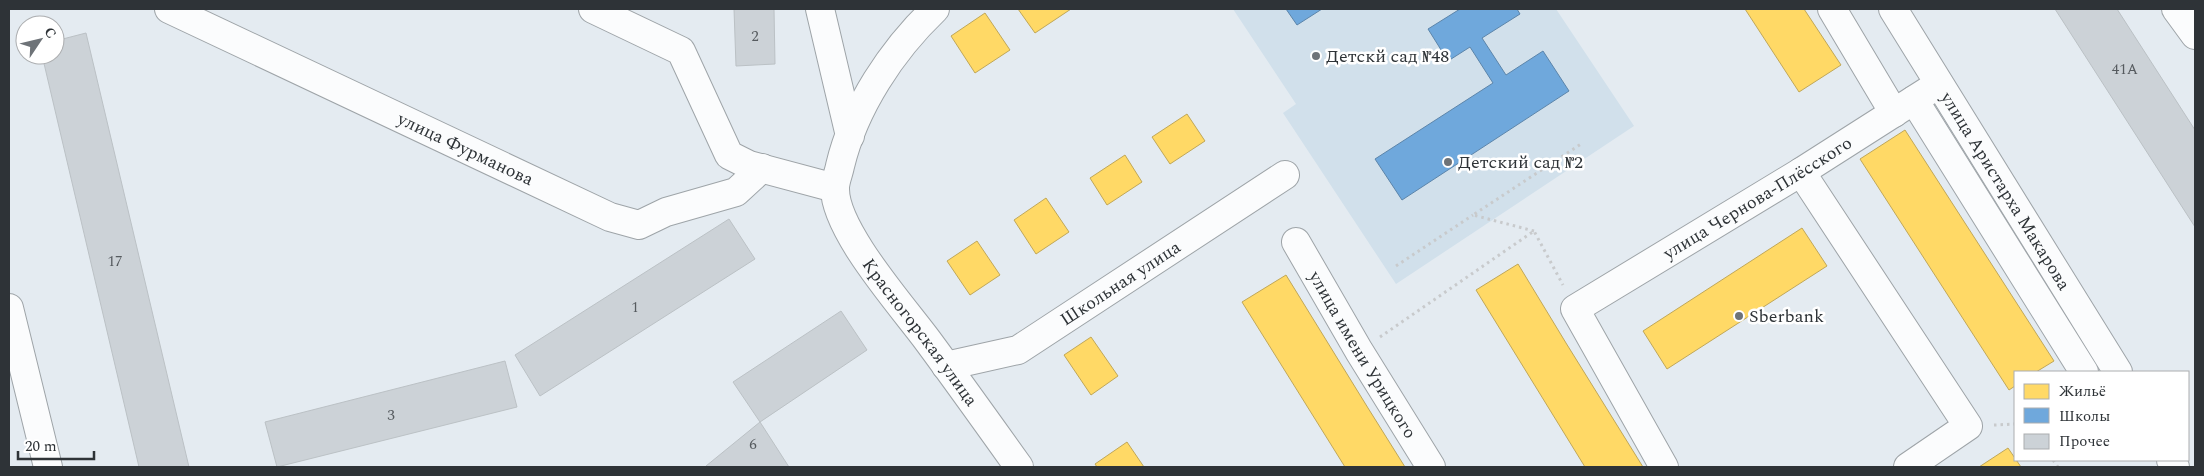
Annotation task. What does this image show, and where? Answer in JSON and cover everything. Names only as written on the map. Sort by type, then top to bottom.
[{"type":"street","name":"улица Фурманова","points":[[169,9],[610,217],[639,225],[666,212],[736,192],[762,168]]},
{"type":"street","points":[[593,9],[680,51],[729,155],[762,168],[835,188],[845,147],[871,88],[919,24],[935,9]]},
{"type":"street","points":[[820,9],[850,136]]},
{"type":"street","points":[[1832,9],[1904,106],[2083,371]]},
{"type":"street","points":[[2176,9],[2195,35]]},
{"type":"street","name":"улица Аристарха Макарова","points":[[1902,12],[1939,84],[2117,371]]},
{"type":"street","name":"улица Чернова-Плёсского","points":[[1575,308],[1801,172],[1939,84]]},
{"type":"street","points":[[1801,172],[1968,426],[1908,467]]},
{"type":"street","name":"Школьная улица","points":[[946,366],[1018,350],[1285,175]]},
{"type":"street","name":"Красногорская улица","points":[[835,188],[842,216],[867,262],[946,366],[1019,467]]},
{"type":"street","name":"улица имени Урицкого","points":[[1296,242],[1359,351],[1431,467]]},
{"type":"street","points":[[9,308],[48,467]]},
{"type":"street","points":[[1575,308],[1664,467]]},
{"type":"path","points":[[1396,266],[1581,144]]},
{"type":"path","points":[[1473,215],[1534,231],[1575,308]]},
{"type":"path","points":[[1359,351],[1534,231]]},
{"type":"shaded area","name":"Детский сад №2","points":[[1233,9],[1556,9],[1634,126],[1396,284],[1283,113],[1296,104]]},
{"type":"building: Жильё","points":[[1018,9],[1071,9],[1035,33]]},
{"type":"building: Жильё","points":[[1745,9],[1804,9],[1841,65],[1799,92]]},
{"type":"building: Жильё","points":[[985,13],[1010,50],[975,73],[951,36]]},
{"type":"building: Жильё","points":[[1187,114],[1205,141],[1170,164],[1152,137]]},
{"type":"building: Жильё","points":[[1905,130],[2054,361],[2038,371],[2014,371],[2014,387],[2009,390],[1860,159]]},
{"type":"building: Жильё","points":[[1125,155],[1142,182],[1107,205],[1090,178]]},
{"type":"building: Жильё","points":[[1046,198],[1069,232],[1036,254],[1014,220]]},
{"type":"building: Жильё","points":[[1802,228],[1827,266],[1667,369],[1643,331]]},
{"type":"building: Жильё","points":[[977,241],[1000,275],[970,295],[947,261]]},
{"type":"building: Жильё","points":[[1518,264],[1643,467],[1585,467],[1476,290]]},
{"type":"building: Жильё","points":[[1286,275],[1405,467],[1345,467],[1242,302]]},
{"type":"building: Жильё","points":[[1091,337],[1118,376],[1091,395],[1064,355]]},
{"type":"building: Жильё","points":[[1127,442],[1144,467],[1097,467],[1095,464]]},
{"type":"building: Жильё","points":[[2008,448],[2014,457],[2014,461],[2017,461],[2021,467],[1979,467]]},
{"type":"building: Школы","points":[[1286,9],[1322,9],[1297,25]]},
{"type":"building: Школы","points":[[1460,9],[1517,9],[1520,14],[1482,38],[1506,75],[1543,51],[1569,91],[1402,200],[1375,159],[1493,83],[1470,47],[1448,61],[1428,29]]},
{"type":"building: Прочее","points":[[734,9],[774,9],[775,64],[736,66]]},
{"type":"building: Прочее","points":[[2055,9],[2117,9],[2195,130],[2195,227]]},
{"type":"building: Прочее","points":[[86,33],[189,467],[139,467],[44,65],[65,65],[65,38]]},
{"type":"building: Прочее","points":[[729,219],[755,259],[540,396],[515,355]]},
{"type":"building: Прочее","points":[[841,311],[867,350],[760,422],[733,382]]},
{"type":"building: Прочее","points":[[505,361],[517,407],[277,467],[265,422]]},
{"type":"building: Прочее","points":[[760,422],[789,467],[706,466]]},
{"type":"place","name":"Детскй сад №48","points":[[1316,56]]},
{"type":"place","name":"Детский сад №2","points":[[1448,162]]},
{"type":"place","name":"Sberbank","points":[[1739,316]]}]
